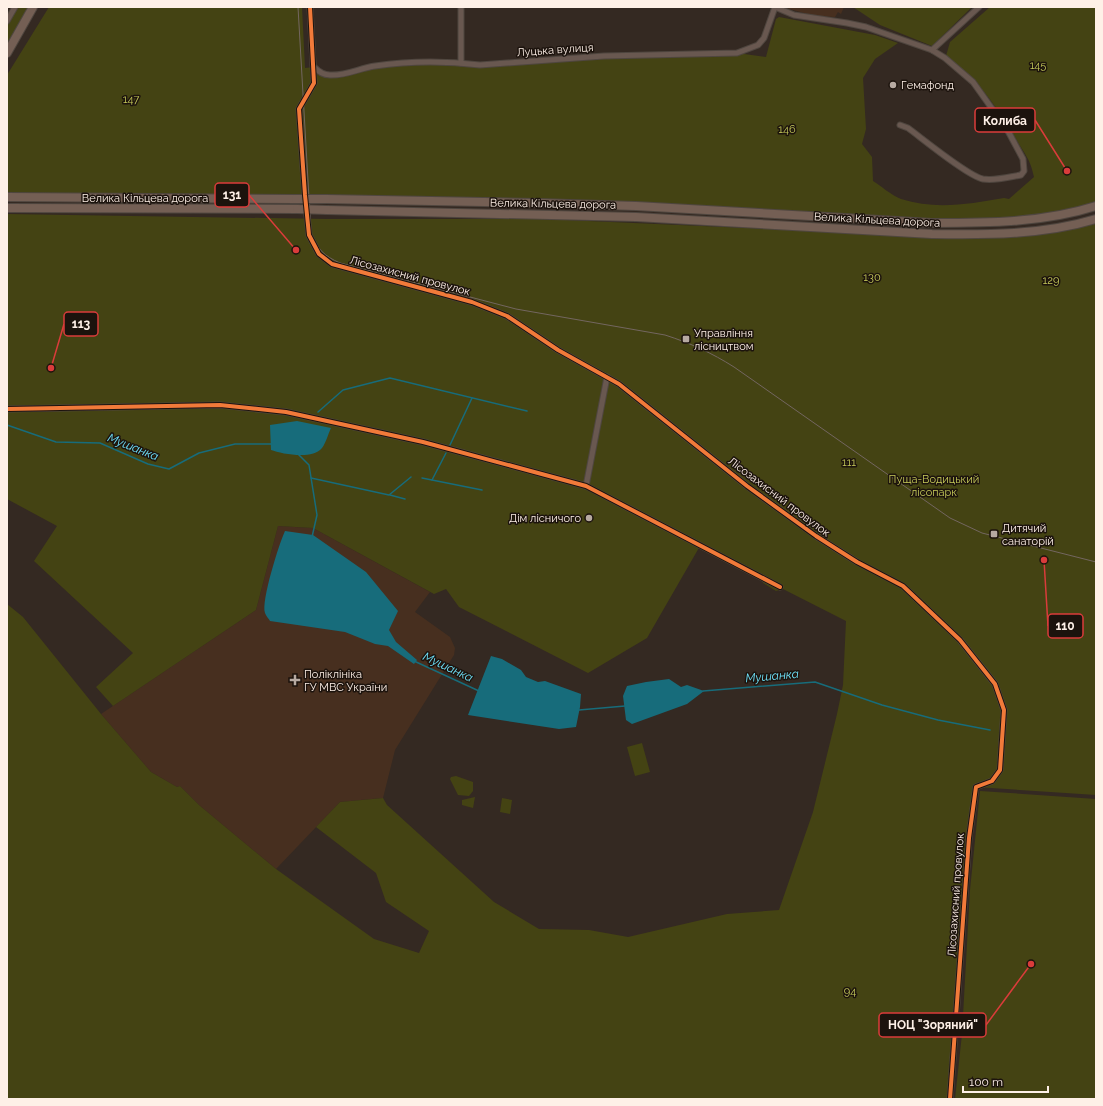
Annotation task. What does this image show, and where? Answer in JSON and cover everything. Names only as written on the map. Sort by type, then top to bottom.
[{"type":"main road","points":[[7,53],[33,7]]},
{"type":"main road","name":"Велика Кільцева дорога","points":[[7,197],[326,199],[613,205],[932,223],[976,223],[1027,219],[1063,214],[1096,206]]},
{"type":"main road","name":"Велика Кільцева дорога","points":[[7,208],[327,210],[628,217],[932,234],[977,235],[1054,228],[1096,219]]},
{"type":"street","points":[[7,21],[15,7]]},
{"type":"street","name":"Лісозахисний провулок","points":[[310,7],[314,83],[299,109],[309,235],[319,254],[332,264],[472,302],[498,312],[558,350],[619,384],[747,486],[816,536],[857,562],[903,586],[960,640],[995,684],[1004,710],[1000,770],[992,781],[976,787],[969,838],[950,1099]]},
{"type":"street","points":[[460,7],[461,63]]},
{"type":"street","points":[[775,7],[794,15],[848,22],[866,27],[932,50],[945,58],[973,82],[1008,132],[1023,159],[1024,170],[1021,175],[983,179],[971,173],[908,128],[900,125]]},
{"type":"street","name":"Луцька вулиця","points":[[314,68],[323,74],[338,75],[368,67],[387,64],[461,63],[480,65],[605,56],[737,53],[758,45],[764,38],[775,7]]},
{"type":"street","points":[[932,50],[979,7]]},
{"type":"street","points":[[586,486],[607,377]]},
{"type":"street","points":[[7,409],[220,405],[286,412],[423,442],[586,486],[780,588]]},
{"type":"shaded area","points":[[782,7],[844,7],[841,14],[838,12],[835,17],[815,16]]},
{"type":"shaded area","name":"Поліклініка ГУ МВС України","points":[[278,526],[313,528],[430,592],[415,612],[450,637],[455,648],[454,655],[395,750],[383,798],[340,802],[276,869],[199,805],[180,786],[177,787],[151,772],[101,714],[256,610]]},
{"type":"green space","points":[[18,7],[29,7],[7,46],[7,26]]},
{"type":"green space","points":[[49,7],[302,7],[305,68],[314,67],[330,75],[387,64],[480,65],[604,56],[737,53],[766,57],[776,19],[779,17],[875,35],[898,43],[875,59],[863,78],[866,129],[862,144],[872,157],[873,181],[901,199],[927,204],[952,205],[1004,198],[1009,199],[1034,177],[1027,157],[986,94],[958,65],[946,56],[950,42],[990,7],[1096,7],[1096,206],[1085,209],[976,223],[734,211],[7,197],[7,75]]},
{"type":"green space","points":[[853,7],[972,7],[932,46],[880,25]]},
{"type":"green space","points":[[7,214],[327,219],[543,219],[951,239],[1049,233],[1096,223],[1096,795],[976,787],[969,838],[950,1099],[7,1099],[7,604],[23,617],[101,714],[151,772],[177,787],[180,786],[199,805],[276,869],[374,939],[419,953],[429,931],[386,902],[376,873],[316,827],[340,802],[383,798],[387,805],[494,902],[539,929],[589,930],[628,937],[727,914],[779,910],[813,812],[837,714],[843,685],[846,621],[783,589],[776,591],[763,583],[761,578],[700,546],[647,638],[588,673],[459,607],[446,589],[434,594],[313,528],[278,526],[256,610],[113,706],[96,687],[133,653],[34,561],[57,526],[7,499]]},
{"type":"green space","points":[[642,743],[650,772],[635,776],[627,747]]},
{"type":"green space","points":[[456,776],[473,782],[473,791],[469,796],[458,795],[450,779],[451,777]]},
{"type":"green space","points":[[980,791],[1096,799],[1096,1099],[955,1099],[962,1034],[970,890]]},
{"type":"green space","points":[[475,797],[473,808],[462,805],[462,800]]},
{"type":"green space","points":[[502,798],[512,800],[510,814],[500,812]]},
{"type":"water","points":[[297,421],[331,428],[322,448],[318,452],[305,455],[282,453],[271,450],[270,425]]},
{"type":"water","points":[[285,531],[313,535],[366,572],[398,611],[389,630],[396,642],[417,660],[414,664],[388,646],[375,644],[345,632],[270,621],[265,613],[264,607],[275,559]]},
{"type":"water","points":[[491,656],[502,659],[521,670],[526,677],[538,682],[545,681],[581,694],[576,727],[559,729],[468,715]]},
{"type":"water","points":[[669,679],[681,687],[687,685],[704,691],[687,704],[632,724],[626,720],[623,696],[627,686]]},
{"type":"waterway","points":[[318,412],[343,390],[390,378],[527,411]]},
{"type":"waterway","points":[[450,445],[472,398]]},
{"type":"waterway","name":"Мушанка","points":[[7,425],[56,442],[100,443],[148,464],[169,469],[199,453],[235,444],[272,444]]},
{"type":"waterway","points":[[432,480],[446,453]]},
{"type":"waterway","name":"Мушанка","points":[[298,454],[309,465],[317,515],[312,537]]},
{"type":"waterway","points":[[311,478],[389,495],[411,477]]},
{"type":"waterway","points":[[422,478],[482,490]]},
{"type":"waterway","points":[[390,495],[405,499]]},
{"type":"waterway","name":"Мушанка","points":[[414,661],[479,691]]},
{"type":"waterway","name":"Мушанка","points":[[703,691],[815,682],[882,705],[938,720],[990,730]]},
{"type":"waterway","name":"Мушанка","points":[[579,710],[625,706]]},
{"type":"tram line","points":[[298,7],[311,233],[319,248],[330,258],[340,263],[516,309],[665,335],[683,341],[734,367],[950,518],[982,533],[1096,562]]},
{"type":"cycle path","points":[[310,7],[314,83],[299,109],[309,235],[319,254],[332,264],[472,302],[507,316],[558,350],[619,384],[747,486],[816,536],[857,562],[903,586],[960,640],[995,684],[1004,710],[1000,770],[992,781],[976,787],[969,838],[950,1099]]},
{"type":"cycle path","points":[[7,409],[220,405],[286,412],[423,442],[586,486],[780,587]]},
{"type":"place","name":"Гемафонд","points":[[893,85]]},
{"type":"place","name":"Колиба","points":[[1067,171]]},
{"type":"place","name":"131","points":[[296,250]]},
{"type":"place","name":"Управління лісництвом","points":[[686,339]]},
{"type":"place","name":"113","points":[[51,368]]},
{"type":"place","name":"Дім лісничого","points":[[589,518]]},
{"type":"place","name":"Дитячий санаторій","points":[[994,534]]},
{"type":"place","name":"110","points":[[1044,560]]},
{"type":"place","name":"Поліклініка ГУ МВС України","points":[[295,680]]},
{"type":"place","name":"НОЦ \"Зоряний\"","points":[[1031,964]]},
{"type":"park label","name":"145","points":[[1038,65]]},
{"type":"park label","name":"147","points":[[131,99]]},
{"type":"park label","name":"146","points":[[787,129]]},
{"type":"park label","name":"130","points":[[872,277]]},
{"type":"park label","name":"129","points":[[1051,280]]},
{"type":"park label","name":"111","points":[[849,462]]},
{"type":"park label","name":"Пуща-Водицький лісопарк","points":[[934,485]]},
{"type":"park label","name":"94","points":[[850,991]]}]
